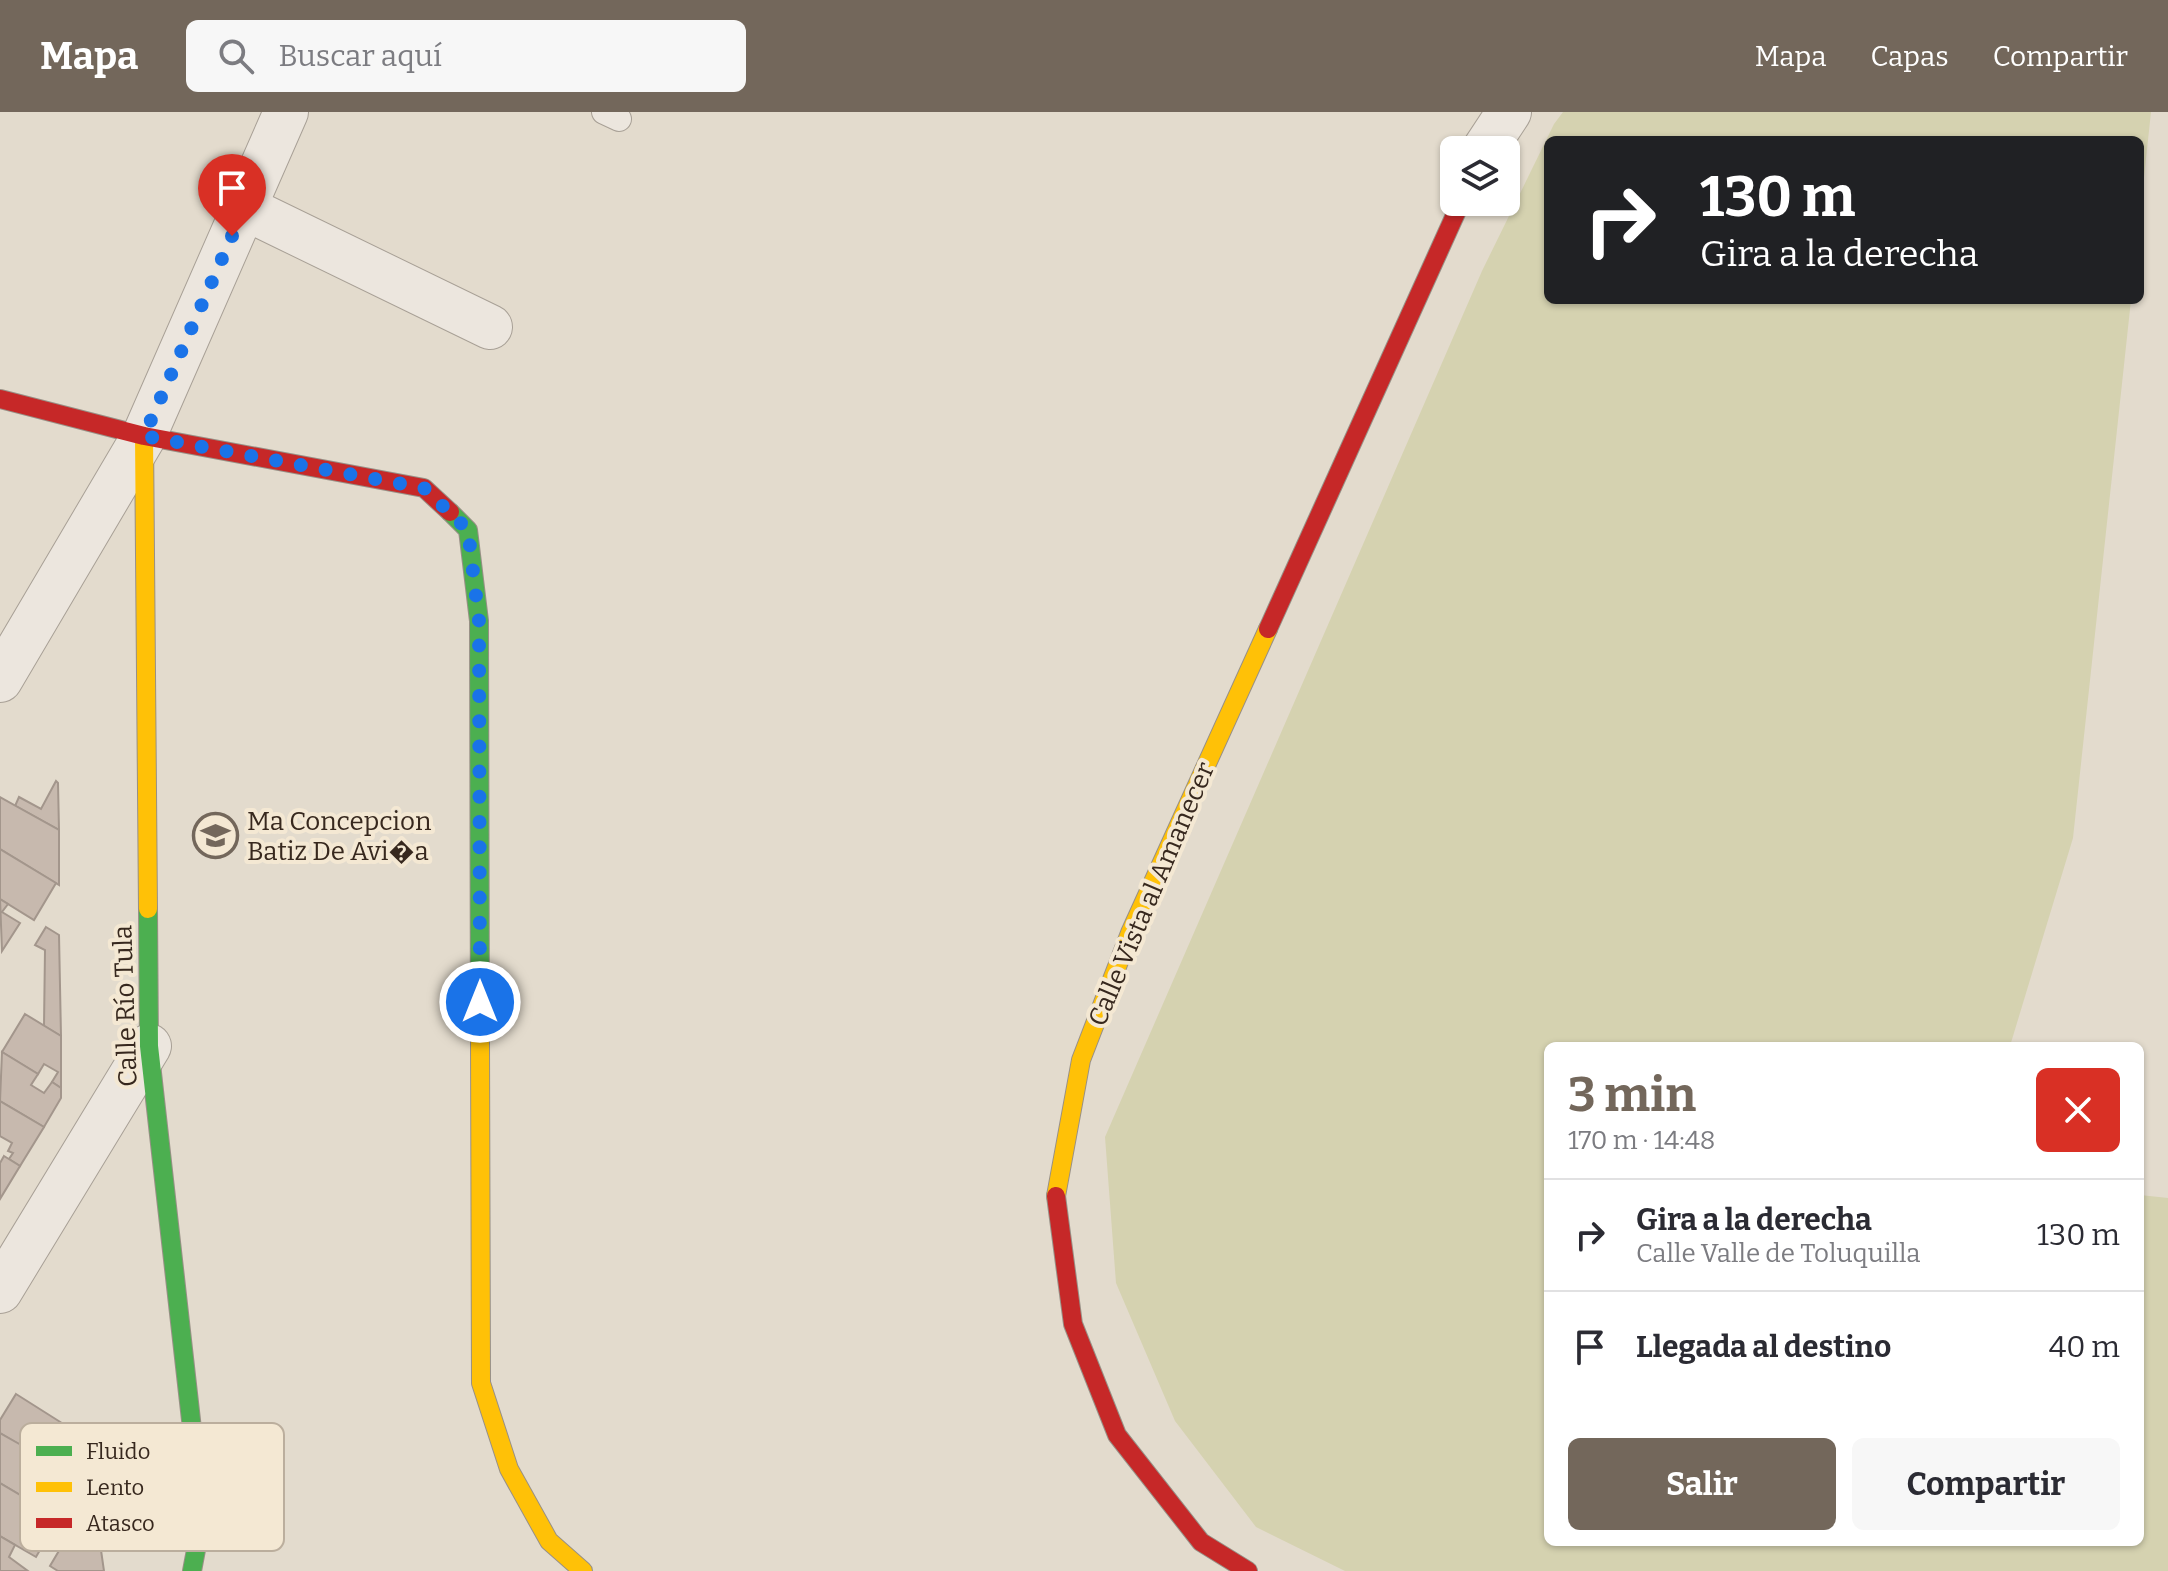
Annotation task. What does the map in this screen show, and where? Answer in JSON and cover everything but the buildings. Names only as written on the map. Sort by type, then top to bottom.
[{"type":"street","points":[[0,680],[144,436],[286,112]]},
{"type":"street","points":[[1493,136],[1509,112]]},
{"type":"street","points":[[245,208],[490,327]]},
{"type":"street","name":"Calle Vista al Amanecer","points":[[1248,1571],[1201,1542],[1117,1435],[1073,1324],[1056,1194],[1081,1060],[1130,933],[1455,216]]},
{"type":"street","points":[[0,399],[144,436],[424,488],[468,530],[479,621],[481,1383],[509,1469],[549,1541],[583,1571]]},
{"type":"street","name":"Calle Río Tula","points":[[144,436],[149,1046],[191,1423]]},
{"type":"street","points":[[0,1291],[149,1046]]},
{"type":"street","name":"Calle Río Tula","points":[[192,1571],[196,1551]]},
{"type":"shaded area","points":[[1563,112],[2151,112],[2144,178],[2144,136],[1548,136]]},
{"type":"shaded area","points":[[1544,144],[1544,304],[2131,304],[2073,838],[2011,1042],[1544,1042],[1544,1546],[2144,1546],[2144,1195],[2168,1198],[2168,1571],[1345,1571],[1256,1527],[1175,1421],[1116,1283],[1105,1137],[1482,271],[1509,216],[1520,216],[1520,193]]},
{"type":"traffic: fast","points":[[450,512],[468,530],[479,621],[480,1040]]},
{"type":"traffic: fast","points":[[148,909],[149,1046],[191,1423]]},
{"type":"traffic: fast","points":[[192,1571],[196,1551]]},
{"type":"traffic: slow","points":[[144,436],[148,909]]},
{"type":"traffic: slow","points":[[1056,1196],[1081,1060],[1130,933],[1268,629]]},
{"type":"traffic: slow","points":[[480,1040],[481,1383],[509,1469],[549,1541],[583,1571]]},
{"type":"traffic: jam","points":[[1268,629],[1455,216]]},
{"type":"traffic: jam","points":[[0,399],[144,436],[424,488],[450,512]]},
{"type":"traffic: jam","points":[[1056,1196],[1073,1324],[1117,1435],[1201,1542],[1248,1571]]},
{"type":"place","name":"Ma Concepcion Batiz De Avi�a","points":[[216,836]]},
{"type":"route","points":[[232,236],[144,436],[424,488],[468,530],[479,621],[480,1002]]}]
